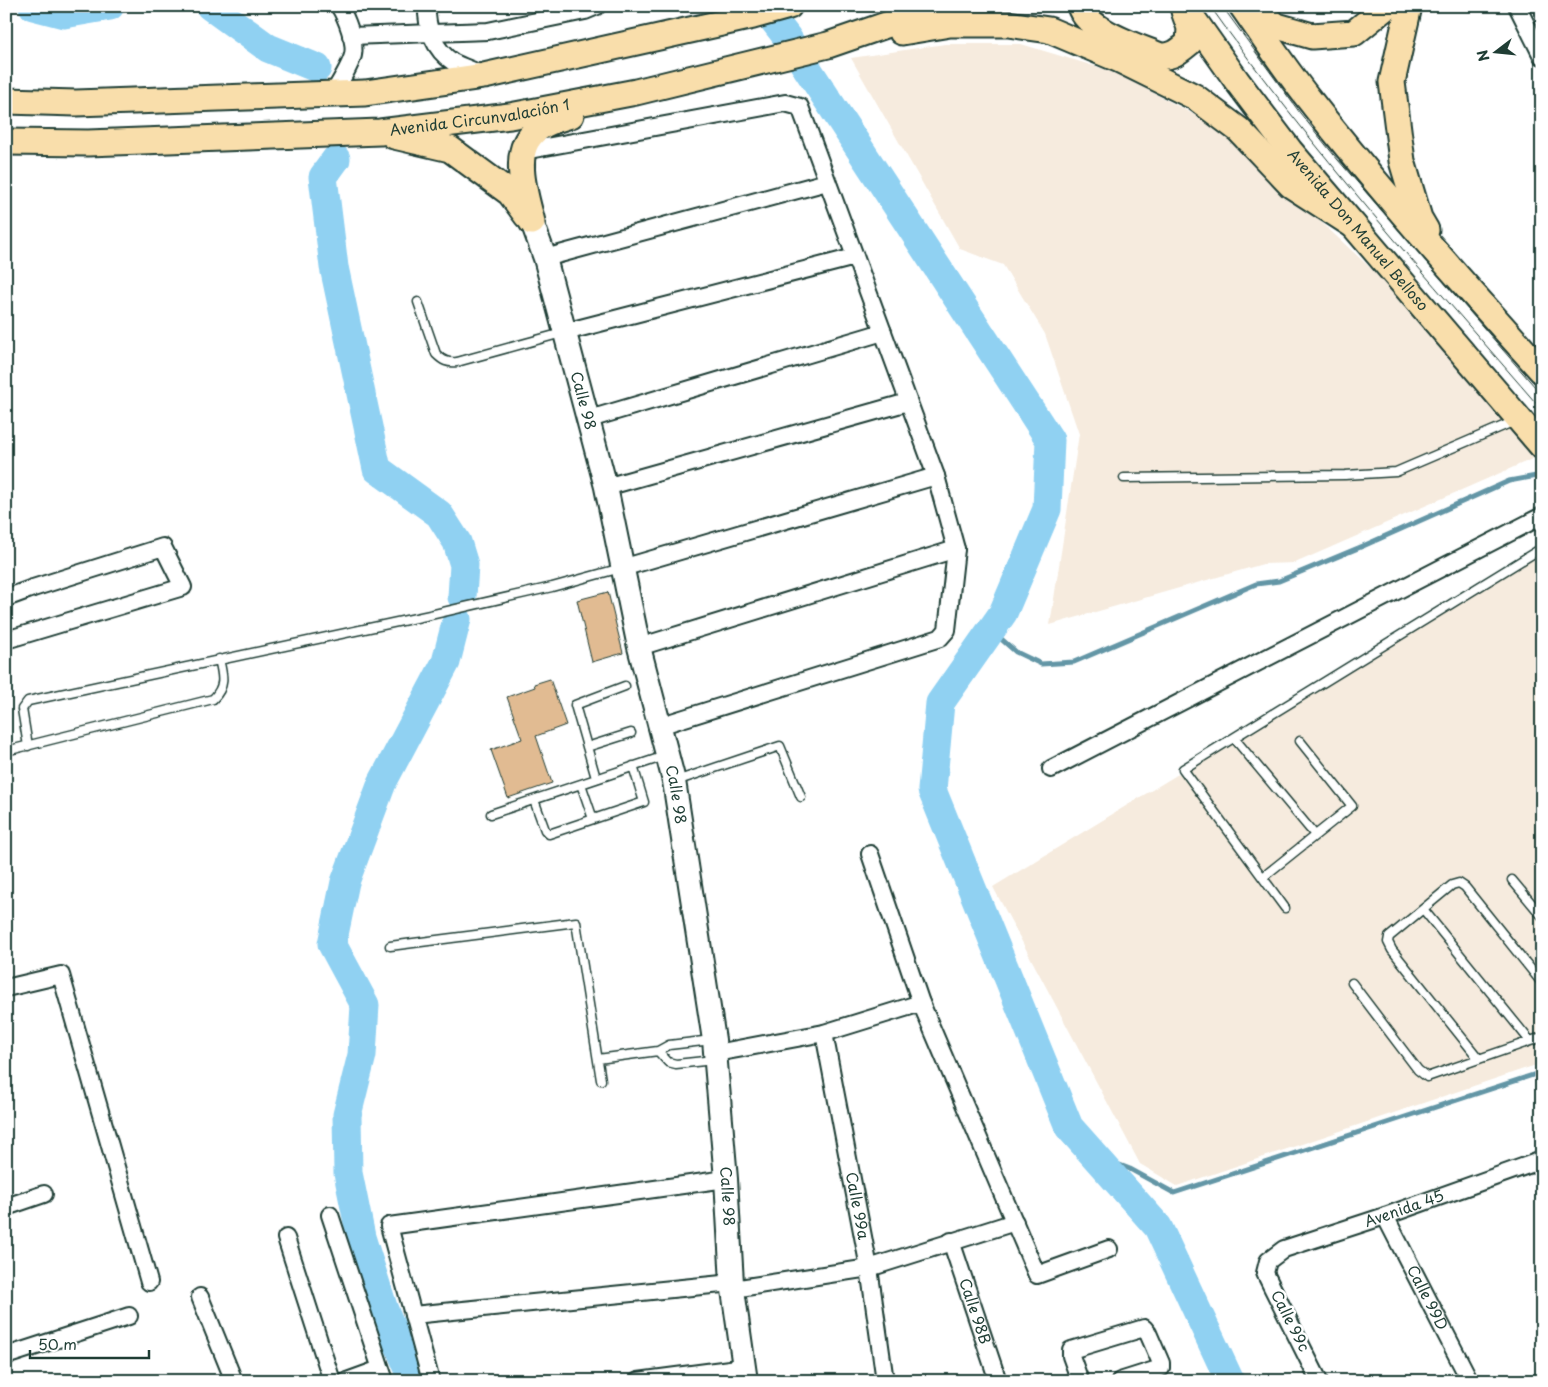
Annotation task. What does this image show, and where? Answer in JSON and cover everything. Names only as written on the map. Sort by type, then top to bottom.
[{"type":"main road","points":[[6,101],[76,103],[365,93],[484,76],[789,6]]},
{"type":"main road","name":"Avenida Circunvalación 1","points":[[6,142],[88,143],[380,132],[510,116],[636,92],[828,45],[941,6]]},
{"type":"main road","points":[[1080,6],[1082,14],[1096,28],[1160,56],[1167,57],[1176,54],[1189,43],[1190,28],[1183,6]]},
{"type":"main road","name":"Avenida Don Manuel Belloso","points":[[1183,6],[1290,152],[1542,446]]},
{"type":"main road","points":[[1242,6],[1308,97],[1439,257],[1542,371]]},
{"type":"main road","points":[[1248,6],[1277,26],[1312,36],[1354,33],[1388,6]]},
{"type":"main road","points":[[1409,6],[1392,82],[1402,161],[1419,218],[1439,257]]},
{"type":"main road","points":[[828,45],[950,24],[1008,24],[1049,30],[1120,60],[1195,97],[1239,130],[1291,185],[1353,225]]},
{"type":"main road","points":[[532,222],[521,165],[524,152],[532,134],[548,123],[636,92]]},
{"type":"main road","points":[[380,132],[450,149],[510,193],[532,222]]},
{"type":"street","points":[[333,94],[353,54],[352,36],[339,6]]},
{"type":"street","points":[[427,6],[426,20],[430,34],[438,48],[452,61],[484,76]]},
{"type":"street","points":[[352,36],[488,31],[585,11],[597,6]]},
{"type":"street","points":[[1517,6],[1542,56]]},
{"type":"street","points":[[524,152],[784,103],[800,107],[936,476],[956,549],[947,630],[940,638],[659,726]]},
{"type":"street","points":[[545,258],[828,182]]},
{"type":"street","name":"Calle 98","points":[[532,222],[545,258],[586,420],[606,487],[639,647],[674,781],[715,1051],[726,1179],[732,1286],[746,1374]]},
{"type":"street","points":[[565,332],[855,257]]},
{"type":"street","points":[[586,420],[883,332]]},
{"type":"street","points":[[606,487],[908,402]]},
{"type":"street","points":[[622,568],[936,476]]},
{"type":"street","points":[[1051,769],[1542,516]]},
{"type":"street","points":[[6,598],[162,547],[183,587],[6,640]]},
{"type":"street","points":[[639,647],[956,549]]},
{"type":"street","points":[[870,854],[921,1003],[1037,1275],[1108,1249]]},
{"type":"street","points":[[6,988],[62,975],[149,1282]]},
{"type":"street","points":[[715,1051],[824,1033],[921,1003]]},
{"type":"street","name":"Calle 99a","points":[[824,1033],[869,1268],[884,1381]]},
{"type":"street","name":"Avenida 45","points":[[1268,1261],[1284,1249],[1540,1165]]},
{"type":"street","points":[[431,1381],[389,1226],[726,1179]]},
{"type":"street","points":[[6,1207],[44,1194]]},
{"type":"street","points":[[330,1215],[382,1375],[347,1381]]},
{"type":"street","name":"Calle 99D","points":[[1385,1216],[1470,1381]]},
{"type":"street","points":[[413,1315],[732,1286],[869,1268],[1014,1222]]},
{"type":"street","points":[[286,1238],[332,1381]]},
{"type":"street","name":"Calle 98B","points":[[952,1241],[998,1381]]},
{"type":"street","name":"Calle 99c","points":[[1268,1261],[1265,1273],[1319,1381]]},
{"type":"street","points":[[200,1297],[234,1381]]},
{"type":"street","points":[[6,1356],[129,1316]]},
{"type":"street","points":[[1080,1381],[1071,1356],[1071,1350],[1144,1328],[1162,1363],[1161,1368],[1120,1381]]},
{"type":"street","points":[[638,1381],[746,1374]]},
{"type":"lane","points":[[418,302],[436,354],[448,363],[565,332]]},
{"type":"lane","points":[[1124,478],[1345,475],[1396,472],[1519,420]]},
{"type":"lane","points":[[1285,908],[1183,769],[1542,548]]},
{"type":"lane","points":[[28,746],[22,709],[28,701],[430,615],[552,587],[622,568]]},
{"type":"lane","points":[[6,752],[213,699],[220,692],[223,684],[219,659]]},
{"type":"lane","points":[[596,778],[575,705],[626,686]]},
{"type":"lane","points":[[587,747],[631,733]]},
{"type":"lane","points":[[1234,738],[1315,836]]},
{"type":"lane","points":[[1263,878],[1352,806],[1300,741]]},
{"type":"lane","points":[[674,781],[780,746],[801,797]]},
{"type":"lane","points":[[491,814],[667,755]]},
{"type":"lane","points":[[534,800],[548,834],[644,802],[633,766]]},
{"type":"lane","points":[[581,784],[593,819]]},
{"type":"lane","points":[[1512,880],[1542,916]]},
{"type":"lane","points":[[1479,1059],[1390,946],[1389,937],[1455,883],[1463,885],[1542,983]]},
{"type":"lane","points":[[1422,909],[1530,1041]]},
{"type":"lane","points":[[390,946],[576,922],[601,1080]]},
{"type":"lane","points":[[1352,983],[1422,1074],[1427,1077],[1542,1037]]},
{"type":"lane","points":[[598,1059],[658,1051],[669,1046],[715,1051]]},
{"type":"lane","points":[[658,1051],[668,1062],[676,1064],[715,1051]]},
{"type":"shaded area","points":[[945,44],[1021,44],[1114,72],[1221,129],[1378,275],[1539,456],[1295,563],[1263,564],[1050,625],[1079,434],[1045,334],[1003,265],[960,249],[851,58]]},
{"type":"shaded area","points":[[1542,552],[1542,1063],[1177,1186],[1140,1164],[993,887]]},
{"type":"building","points":[[608,592],[623,653],[592,662],[577,600]]},
{"type":"building","points":[[550,679],[566,725],[536,736],[552,783],[508,798],[491,750],[522,739],[507,697],[535,687],[534,684]]},
{"type":"waterway","points":[[33,6],[64,14],[110,6]]},
{"type":"waterway","points":[[210,6],[268,48],[317,68]]},
{"type":"waterway","points":[[763,6],[786,36],[1050,440],[1047,509],[1003,613],[940,703],[932,790],[1069,1127],[1158,1227],[1230,1381]]},
{"type":"waterway","points":[[336,159],[323,177],[334,267],[377,469],[439,514],[457,542],[464,565],[462,597]]},
{"type":"waterway","points":[[991,630],[1016,652],[1041,664],[1074,662],[1256,584],[1279,581],[1509,481],[1542,475]]},
{"type":"waterway","points":[[414,1381],[384,1310],[361,1237],[348,1173],[347,1115],[362,1055],[365,1005],[332,944],[345,882],[382,783],[446,662],[457,619]]},
{"type":"waterway","points":[[1094,1155],[1130,1169],[1174,1193],[1542,1072]]},
{"type":"tram line","points":[[1210,6],[1288,111],[1329,162],[1542,410]]},
{"type":"tram line","points":[[1222,6],[1300,113],[1338,160],[1542,395]]}]
